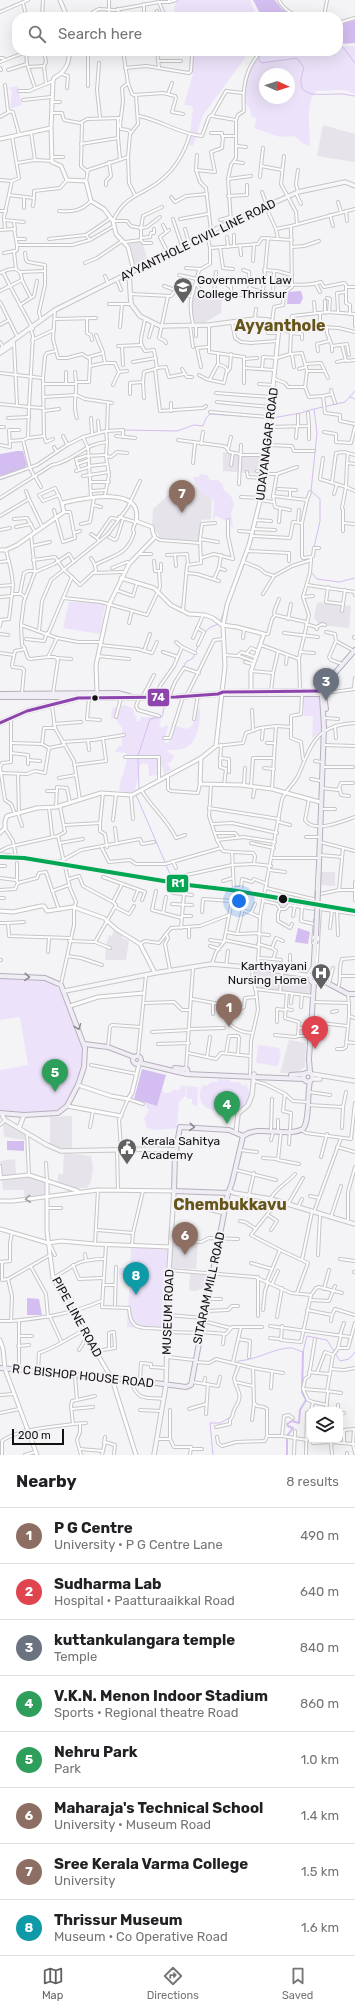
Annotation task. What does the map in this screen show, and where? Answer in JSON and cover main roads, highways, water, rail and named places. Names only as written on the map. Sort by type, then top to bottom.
[{"type":"main road","name":"AYYANTHOLE CIVIL LINE ROAD","points":[[2,349],[32,329],[41,320],[55,310],[231,222],[297,192],[344,182],[355,186]]},
{"type":"main road","points":[[129,274],[131,304],[137,313],[153,323],[162,326],[193,324],[209,325],[254,319],[268,320],[280,326]]},
{"type":"main road","name":"AYYANTHOLE CIVIL LINE ROAD","points":[[2,349],[14,343],[47,316]]},
{"type":"main road","points":[[324,728],[323,693],[342,664],[355,651]]},
{"type":"main road","points":[[251,693],[271,691],[323,693]]},
{"type":"main road","points":[[89,696],[96,693],[118,692],[129,696]]},
{"type":"main road","points":[[0,694],[52,693],[89,696],[168,697],[223,693],[301,692]]},
{"type":"main road","points":[[323,693],[326,698],[319,826],[319,892],[313,976],[316,982],[314,982],[310,1028],[306,1124],[301,1130],[250,1132],[243,1136],[229,1130],[182,1126],[178,1130],[174,1191],[229,1192],[247,1195],[271,1200],[355,1224]]},
{"type":"main road","points":[[0,697],[78,695]]},
{"type":"main road","points":[[0,723],[78,695]]},
{"type":"main road","points":[[65,992],[155,972],[211,964],[258,968],[313,976],[348,994],[355,994]]},
{"type":"main road","points":[[0,976],[45,978],[61,985],[85,1046],[84,1067],[78,1085],[67,1106],[58,1113],[24,1115],[0,1113]]},
{"type":"main road","points":[[85,1046],[108,1047],[135,1057],[139,1063]]},
{"type":"main road","points":[[85,1046],[106,1049],[135,1057]]},
{"type":"main road","points":[[135,1057],[133,1062],[185,1071],[252,1076],[308,1077],[355,1082]]},
{"type":"main road","points":[[236,1132],[238,1114],[250,1101],[252,1076]]},
{"type":"main road","points":[[0,1113],[5,1120],[47,1145],[61,1151],[152,1150],[176,1152]]},
{"type":"main road","points":[[19,1128],[24,1115]]},
{"type":"main road","name":"SITARAM MILL ROAD","points":[[166,1385],[189,1386],[192,1382],[194,1361],[229,1192],[236,1170],[243,1136]]},
{"type":"main road","name":"MUSEUM ROAD","points":[[166,1385],[169,1270],[174,1191]]},
{"type":"main road","name":"R C BISHOP HOUSE ROAD","points":[[0,1368],[140,1381],[166,1385]]},
{"type":"main road","points":[[154,1455],[166,1385]]},
{"type":"waterway","points":[[343,47],[355,63]]},
{"type":"waterway","points":[[259,56],[259,61],[262,63],[297,58],[304,68],[301,78],[301,86],[309,93],[343,94],[355,96]]},
{"type":"waterway","points":[[312,556],[320,521],[320,499],[311,491],[317,433],[314,409],[345,402],[355,391]]},
{"type":"waterway","points":[[350,397],[355,399]]},
{"type":"waterway","points":[[272,418],[301,413],[313,409]]},
{"type":"waterway","points":[[124,430],[177,431],[194,425],[203,426],[206,418],[210,414],[268,418]]},
{"type":"waterway","points":[[266,439],[268,419]]},
{"type":"waterway","points":[[267,473],[269,445]]},
{"type":"waterway","points":[[0,480],[27,470]]},
{"type":"waterway","points":[[262,499],[266,475]]},
{"type":"waterway","points":[[259,496],[262,480]]},
{"type":"waterway","points":[[257,518],[261,502]]},
{"type":"waterway","points":[[255,528],[257,521]]},
{"type":"waterway","points":[[254,534],[255,530]]},
{"type":"waterway","points":[[249,550],[253,537]]},
{"type":"waterway","points":[[245,562],[249,551]]},
{"type":"waterway","points":[[233,592],[245,563]]},
{"type":"waterway","points":[[311,572],[317,579],[339,582],[355,578]]},
{"type":"waterway","points":[[220,622],[225,609]]},
{"type":"waterway","points":[[204,634],[209,628],[218,624]]},
{"type":"waterway","points":[[179,674],[186,662],[193,658],[199,644]]},
{"type":"waterway","points":[[168,695],[174,681]]},
{"type":"waterway","points":[[138,756],[150,719],[162,717],[166,699]]},
{"type":"waterway","points":[[138,759],[139,790]]},
{"type":"waterway","points":[[140,792],[136,795],[165,862]]},
{"type":"waterway","points":[[166,865],[173,881]]},
{"type":"waterway","points":[[234,1375],[238,1361],[285,1348],[292,1348],[303,1352],[307,1336],[327,1340],[340,1361],[349,1359],[355,1352]]},
{"type":"waterway","points":[[287,1455],[287,1436],[293,1428],[287,1424],[292,1421],[299,1423],[300,1410],[306,1400],[302,1392],[303,1352]]},
{"type":"waterway","points":[[234,1378],[235,1384]]},
{"type":"waterway","points":[[213,1455],[210,1423],[220,1423],[231,1417]]},
{"type":"place","name":"Government Law College Thrissur","points":[[183,304]]},
{"type":"place","name":"Sree Kerala Varma College","points":[[182,513]]},
{"type":"place","name":"kuttankulangara temple","points":[[326,701]]},
{"type":"place","name":"Karthyayani Nursing Home","points":[[321,990]]},
{"type":"place","name":"P G Centre","points":[[229,1027]]},
{"type":"place","name":"Sudharma Lab","points":[[315,1049]]},
{"type":"place","name":"Nehru Park","points":[[55,1092]]},
{"type":"place","name":"V.K.N. Menon Indoor Stadium","points":[[227,1124]]},
{"type":"place","name":"Kerala Sahitya Academy","points":[[127,1165]]},
{"type":"place","name":"Maharaja's Technical School","points":[[185,1255]]},
{"type":"place","name":"Thrissur Museum","points":[[136,1295]]},
{"type":"district","name":"Ayyanthole","points":[[280,325]]},
{"type":"district","name":"Chembukkavu","points":[[230,1204]]}]
